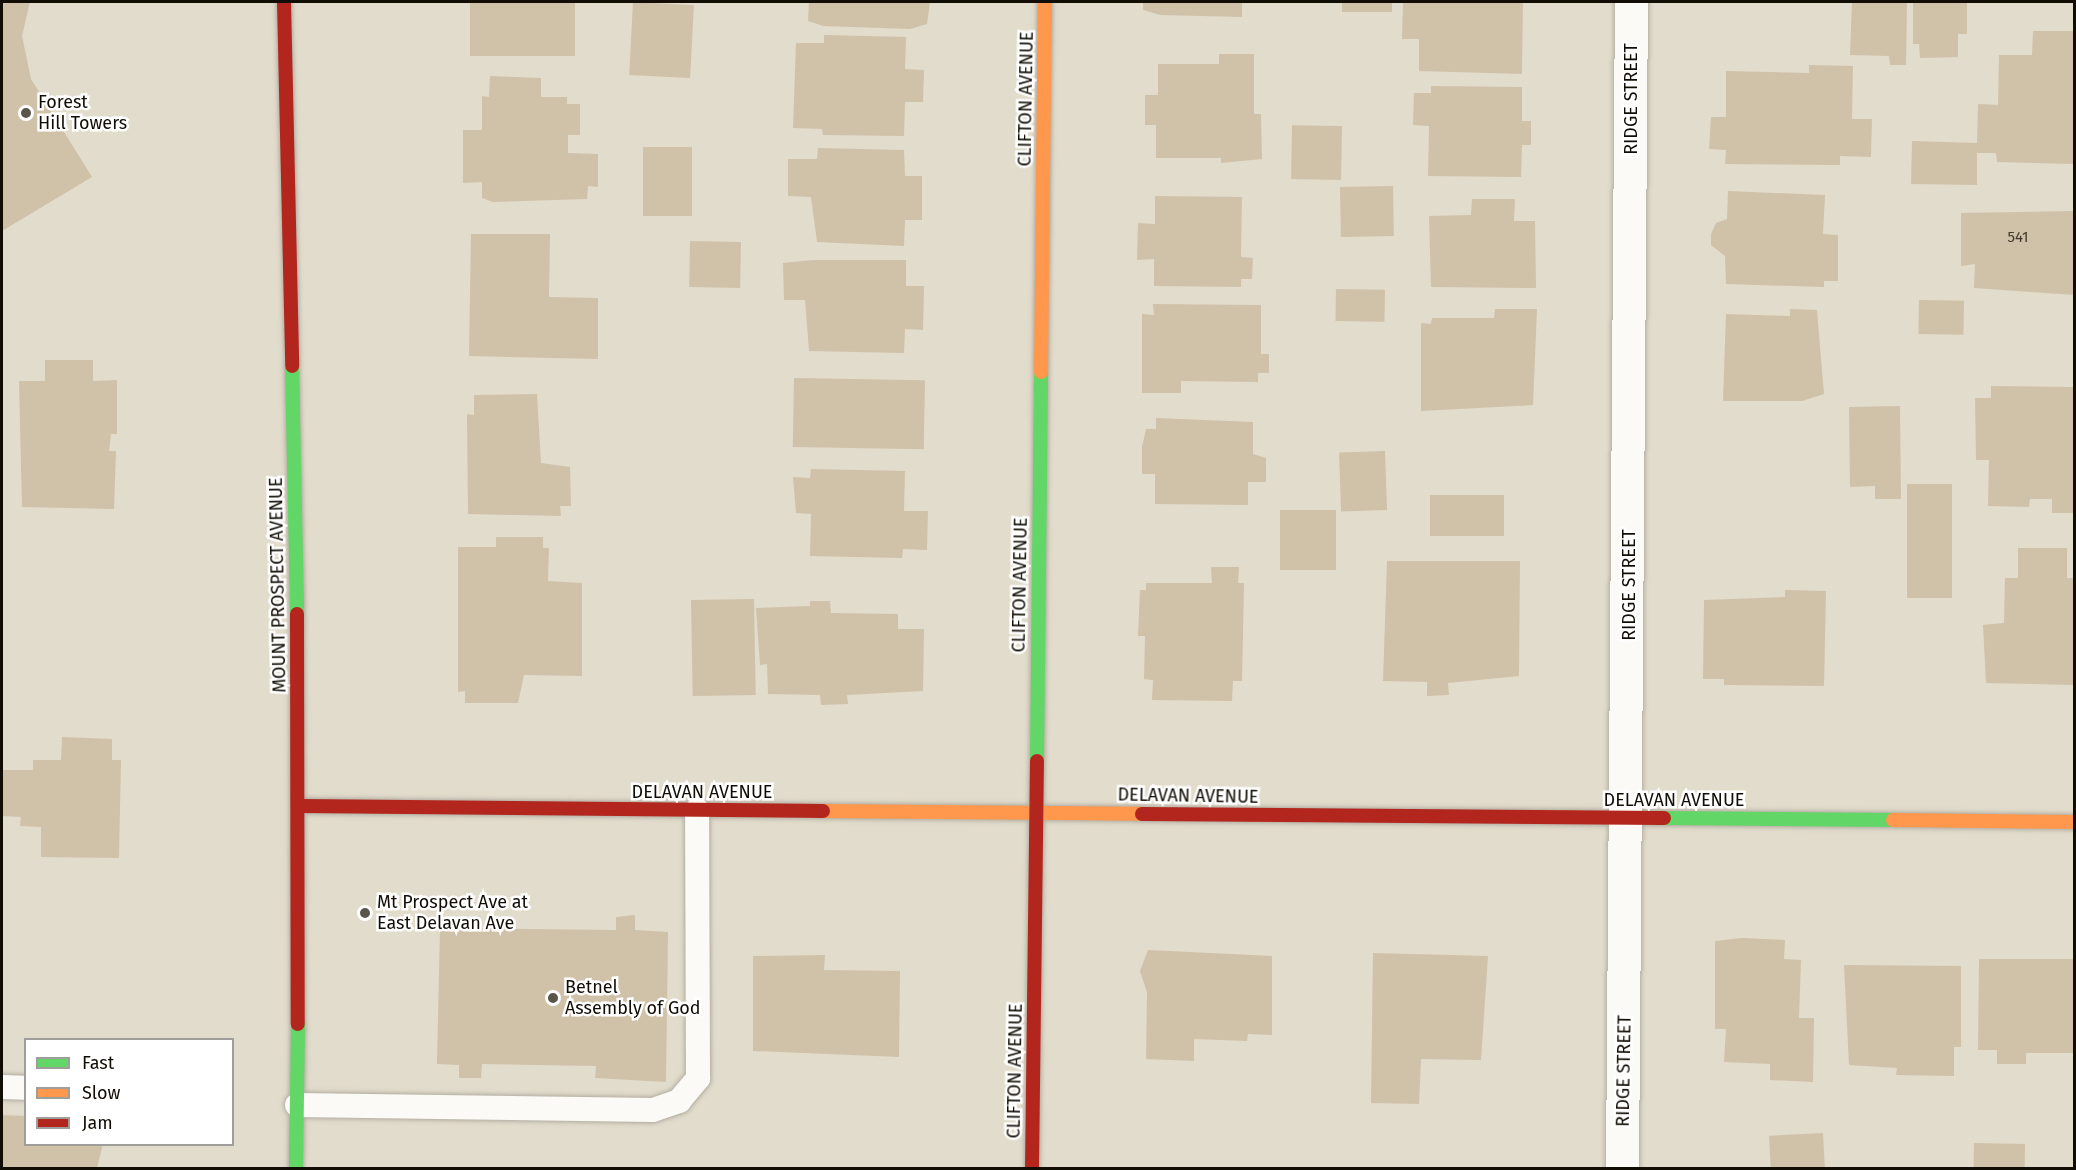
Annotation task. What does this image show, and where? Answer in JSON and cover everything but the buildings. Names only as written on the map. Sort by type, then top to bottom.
[{"type":"street","name":"MOUNT PROSPECT AVENUE","points":[[284,2],[301,807],[296,1168]]},
{"type":"street","name":"CLIFTON AVENUE","points":[[1032,1168],[1045,2]]},
{"type":"street","name":"RIDGE STREET","points":[[1622,1168],[1629,818],[1631,2]]},
{"type":"street","name":"DELAVAN AVENUE","points":[[301,807],[2074,822]]},
{"type":"lane","points":[[297,1105],[653,1110],[679,1101],[698,1078],[697,810]]},
{"type":"lane","points":[[2,1087],[24,1088]]},
{"type":"traffic: fast","points":[[292,366],[297,614]]},
{"type":"traffic: fast","points":[[1037,761],[1041,372]]},
{"type":"traffic: fast","points":[[1664,818],[1893,820]]},
{"type":"traffic: fast","points":[[296,1168],[298,1024]]},
{"type":"traffic: slow","points":[[1041,372],[1045,2]]},
{"type":"traffic: slow","points":[[823,811],[1142,814]]},
{"type":"traffic: slow","points":[[1893,820],[2074,822]]},
{"type":"traffic: jam","points":[[284,2],[292,366]]},
{"type":"traffic: jam","points":[[297,614],[298,1024]]},
{"type":"traffic: jam","points":[[1032,1168],[1037,761]]},
{"type":"traffic: jam","points":[[301,806],[823,811]]},
{"type":"traffic: jam","points":[[1142,814],[1664,818]]},
{"type":"place","name":"Forest Hill Towers","points":[[26,113]]},
{"type":"place","name":"Mt Prospect Ave at East Delavan Ave","points":[[365,913]]},
{"type":"place","name":"Betnel Assembly of God","points":[[553,998]]}]
